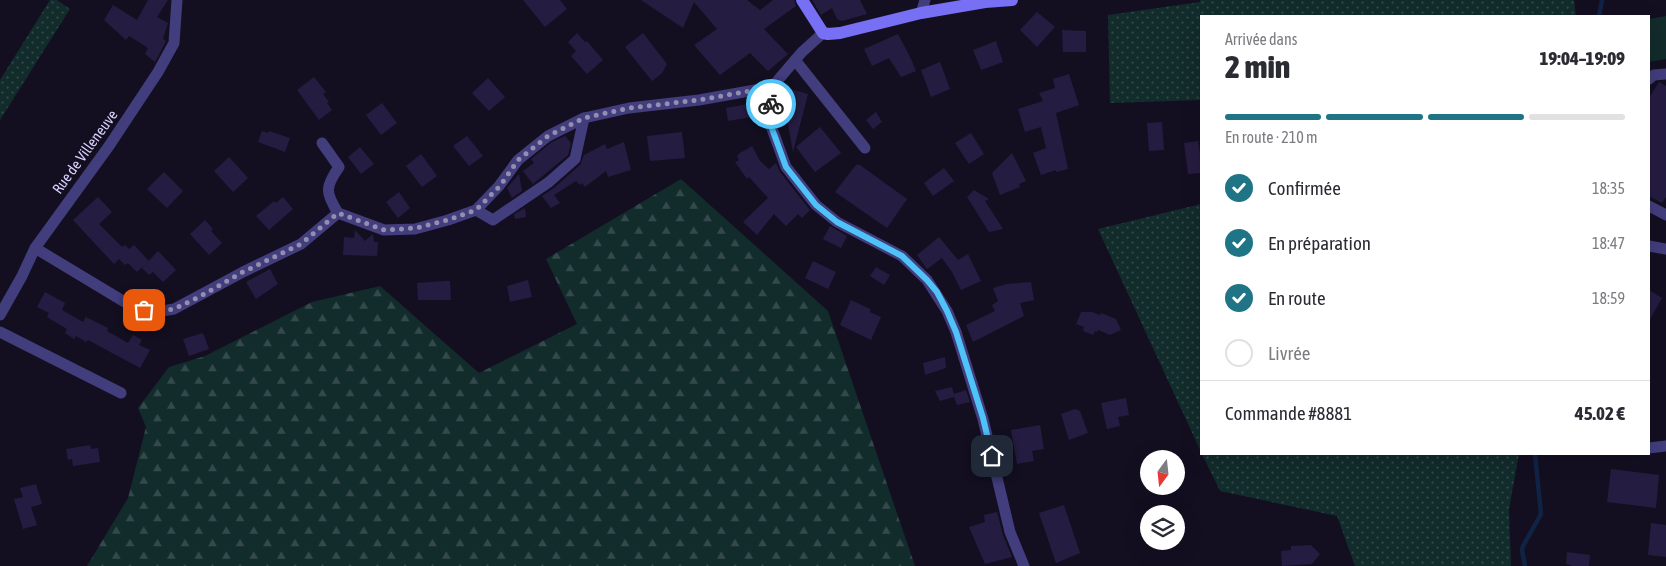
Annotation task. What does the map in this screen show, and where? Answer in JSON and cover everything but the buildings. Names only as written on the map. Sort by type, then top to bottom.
[{"type":"main road","points":[[802,0],[823,33],[828,34],[840,33],[922,13],[984,2],[1012,0]]},
{"type":"street","name":"Rue de Villeneuve","points":[[0,315],[35,248],[109,146],[158,72],[174,43],[177,0]]},
{"type":"street","points":[[922,13],[925,0]]},
{"type":"street","points":[[823,33],[795,60],[772,87],[771,126],[786,167],[816,205],[837,222],[902,256],[927,280],[947,311],[956,332],[983,418],[1010,532],[1024,566]]},
{"type":"street","points":[[795,60],[865,148]]},
{"type":"street","points":[[1650,79],[1654,75],[1666,74]]},
{"type":"street","points":[[322,143],[339,167],[328,183],[329,199],[338,213],[384,230],[416,228],[448,220],[476,210],[500,186],[518,160],[548,136],[584,118],[629,108],[699,100],[772,87]]},
{"type":"street","points":[[476,210],[493,220],[550,182],[575,159],[584,118]]},
{"type":"street","points":[[1650,207],[1666,215]]},
{"type":"street","points":[[35,248],[133,307],[156,312],[174,309],[301,244],[338,213]]},
{"type":"street","points":[[1650,246],[1666,249]]},
{"type":"street","points":[[0,332],[121,393]]},
{"type":"street","points":[[1650,448],[1666,446]]},
{"type":"green space","points":[[50,0],[57,0],[70,9],[0,120],[0,80]]},
{"type":"green space","points":[[1200,0],[1574,0],[1576,15],[1200,15],[1200,100],[1110,103],[1108,15],[1200,2]]},
{"type":"green space","points":[[1666,16],[1666,59],[1650,62],[1650,19]]},
{"type":"green space","points":[[681,179],[828,311],[915,566],[87,566],[128,498],[146,427],[138,408],[169,367],[205,356],[312,302],[380,286],[479,373],[577,324],[546,259]]},
{"type":"green space","points":[[1200,204],[1200,450],[1098,229]]},
{"type":"green space","points":[[1202,455],[1519,455],[1509,509],[1511,566],[1355,566],[1337,516],[1220,491]]},
{"type":"waterway","points":[[1599,15],[1602,0]]},
{"type":"waterway","points":[[1525,566],[1523,546],[1541,514],[1535,455]]},
{"type":"way so far","points":[[144,310],[156,312],[174,309],[199,297],[243,272],[301,244],[338,213],[384,230],[416,228],[448,220],[476,210],[500,186],[518,160],[548,136],[584,118],[629,108],[699,100],[772,87],[771,104]]},
{"type":"route","points":[[771,104],[771,126],[786,167],[816,205],[837,222],[902,256],[937,292],[956,332],[983,418],[992,456]]}]
